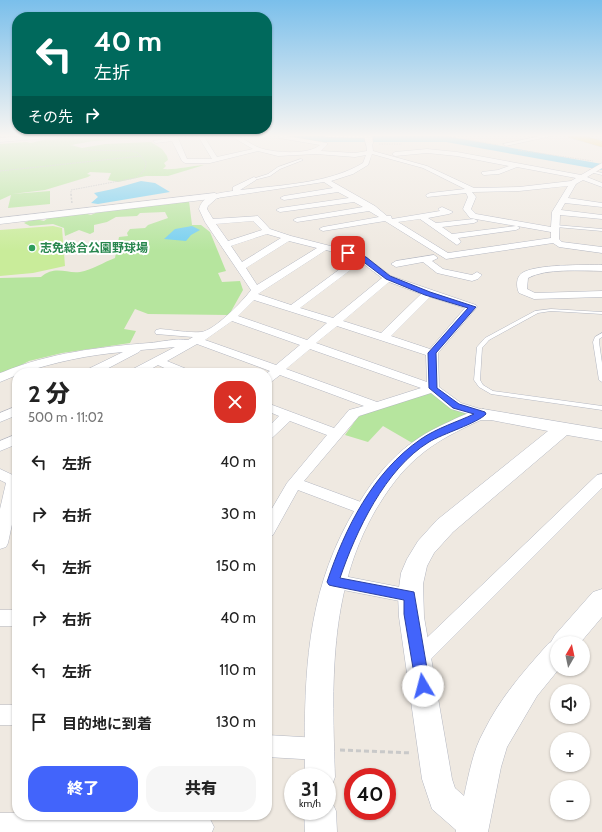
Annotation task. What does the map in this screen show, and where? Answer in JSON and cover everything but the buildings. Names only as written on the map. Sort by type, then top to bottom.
[{"type":"street","points":[[0,221],[215,196],[325,180],[348,174]]},
{"type":"street","points":[[438,174],[470,190],[472,197],[467,209],[473,216],[525,226],[556,228]]},
{"type":"street","points":[[564,174],[581,177],[602,185]]},
{"type":"street","points":[[555,240],[556,212],[573,183],[586,174]]},
{"type":"street","points":[[236,193],[236,189],[254,179]]},
{"type":"street","points":[[325,180],[372,208],[446,256]]},
{"type":"street","points":[[430,195],[470,190],[517,192],[573,183]]},
{"type":"street","points":[[284,198],[341,189]]},
{"type":"street","points":[[215,196],[204,205],[203,209],[209,222],[240,268],[254,293],[292,308],[432,353]]},
{"type":"street","points":[[281,210],[357,199]]},
{"type":"street","points":[[563,200],[602,205]]},
{"type":"street","points":[[297,220],[372,208]]},
{"type":"street","points":[[323,229],[449,212],[442,209]]},
{"type":"street","points":[[556,212],[602,217]]},
{"type":"street","points":[[421,216],[461,246]]},
{"type":"street","points":[[209,222],[255,218],[267,230],[288,238],[363,259],[388,278],[428,294],[472,307],[432,353],[433,388]]},
{"type":"street","points":[[435,226],[474,221]]},
{"type":"street","points":[[450,237],[525,226]]},
{"type":"street","points":[[225,245],[267,230]]},
{"type":"street","points":[[240,268],[288,238]]},
{"type":"street","points":[[396,264],[555,240]]},
{"type":"street","points":[[555,240],[559,244],[602,250]]},
{"type":"street","points":[[144,368],[198,339],[249,302],[254,293],[324,247]]},
{"type":"street","points":[[292,308],[359,259],[363,259]]},
{"type":"street","points":[[425,260],[440,271],[472,278],[477,275]]},
{"type":"street","points":[[602,268],[551,269],[526,274],[523,278],[522,291],[534,296],[602,294]]},
{"type":"street","points":[[272,375],[388,278]]},
{"type":"street","points":[[382,338],[428,294]]},
{"type":"street","points":[[230,317],[433,388],[456,406],[482,414],[602,435]]},
{"type":"street","points":[[160,332],[198,339],[270,368]]},
{"type":"street","points":[[24,368],[41,362],[80,353],[142,347],[198,339]]},
{"type":"street","points":[[100,368],[142,347]]},
{"type":"street","points":[[158,360],[175,368]]},
{"type":"street","points":[[272,369],[377,406]]},
{"type":"street","points":[[0,378],[12,372]]},
{"type":"street","points":[[272,522],[294,483],[354,412],[433,388]]},
{"type":"street","points":[[272,409],[336,434]]},
{"type":"street","points":[[0,418],[12,412]]},
{"type":"street","points":[[320,768],[319,671],[322,637],[333,582],[344,548],[364,509],[389,473],[404,458],[425,440],[482,414]]},
{"type":"street","points":[[272,430],[288,416]]},
{"type":"street","points":[[473,827],[443,798],[436,779],[419,658],[411,614],[410,596],[413,573],[419,556],[431,539],[564,428]]},
{"type":"street","points":[[0,447],[12,441]]},
{"type":"street","points":[[0,474],[12,480]]},
{"type":"street","points":[[419,658],[602,479]]},
{"type":"street","points":[[294,483],[364,509]]},
{"type":"street","points":[[0,543],[12,494]]},
{"type":"street","points":[[333,582],[410,596]]},
{"type":"street","points":[[570,636],[602,599]]},
{"type":"street","points":[[0,618],[12,618]]},
{"type":"street","points":[[473,827],[486,767],[494,741],[527,687],[550,660]]},
{"type":"street","points":[[0,715],[12,715]]},
{"type":"street","points":[[272,746],[319,749]]},
{"type":"street","points":[[320,820],[320,832]]},
{"type":"street","points":[[0,825],[202,825]]},
{"type":"lane","points":[[254,179],[271,174]]},
{"type":"lane","points":[[556,228],[602,230]]},
{"type":"lane","points":[[602,313],[551,310],[537,312],[488,339],[479,348],[477,380],[481,386],[492,392],[602,408]]},
{"type":"lane","points":[[602,335],[597,338],[596,342],[602,372],[602,380]]},
{"type":"path","points":[[73,213],[70,190],[135,178],[142,174]]},
{"type":"path","points":[[319,749],[433,754]]},
{"type":"green space","points":[[0,174],[91,175],[45,190],[12,194],[50,191],[50,204],[8,208],[11,195],[0,200]]},
{"type":"green space","points":[[111,174],[175,174],[168,176],[146,176],[118,182],[108,180]]},
{"type":"green space","points":[[189,201],[192,225],[201,225],[210,232],[226,271],[218,273],[222,282],[240,281],[243,290],[229,315],[148,314],[135,309],[124,329],[136,331],[130,343],[62,353],[29,361],[15,368],[12,368],[12,370],[0,376],[0,278],[41,277],[51,271],[80,272],[89,270],[115,258],[119,237],[128,236],[127,233],[130,229],[145,228],[148,225],[168,218],[165,212],[140,213],[137,216],[116,217],[107,222],[94,225],[94,232],[90,234],[79,230],[65,236],[64,228],[53,224],[30,226],[24,223],[32,220],[44,221],[48,218],[84,213],[91,215],[100,211]]},
{"type":"green space","name":"志免総合公園野球場","points":[[53,226],[62,228],[65,266],[33,273],[0,276],[0,230]]},
{"type":"green space","points":[[433,391],[469,414],[414,444],[383,426],[368,442],[345,435],[358,417],[366,413]]},
{"type":"water","points":[[141,181],[155,183],[170,192],[98,204],[91,203],[98,197],[94,193]]},
{"type":"water","points":[[192,226],[200,230],[191,235],[186,241],[164,239],[175,229]]},
{"type":"place","name":"志免総合公園野球場","points":[[32,248]]},
{"type":"route","points":[[348,253],[359,256],[388,278],[428,294],[472,307],[432,353],[433,388],[456,406],[468,411],[482,414],[425,440],[389,473],[364,509],[344,548],[333,582],[410,596],[411,614],[423,686]]}]
